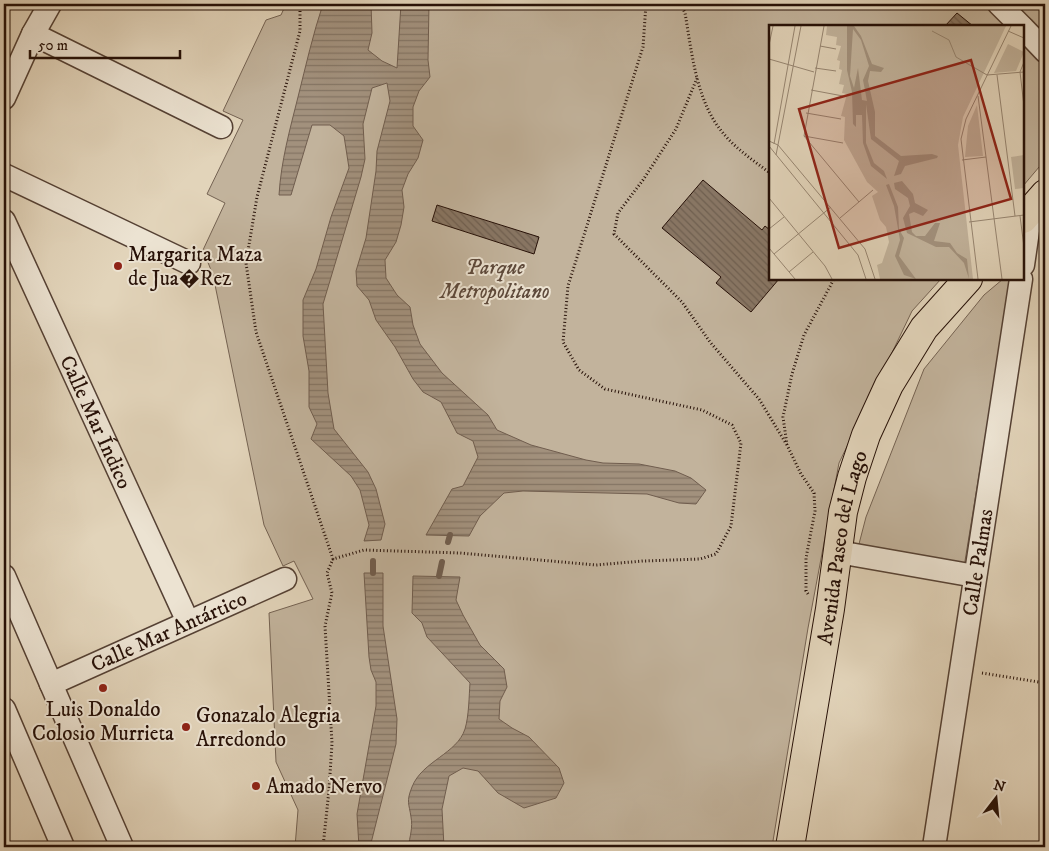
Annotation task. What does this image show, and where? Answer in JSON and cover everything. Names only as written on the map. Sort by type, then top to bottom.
[{"type":"main road","name":"Avenida Paseo del Lago","points":[[790,847],[830,609],[843,512],[852,477],[866,435],[889,385],[924,328],[967,280]]},
{"type":"street","points":[[4,98],[50,4]]},
{"type":"street","points":[[999,4],[1020,25]]},
{"type":"street","points":[[1024,29],[1045,51]]},
{"type":"street","points":[[34,34],[221,127]]},
{"type":"street","points":[[4,175],[189,263]]},
{"type":"street","points":[[1024,259],[1033,207]]},
{"type":"street","name":"Calle Mar Índico","points":[[4,221],[188,622]]},
{"type":"street","name":"Calle Palmas","points":[[934,847],[1021,280]]},
{"type":"street","points":[[838,552],[975,576]]},
{"type":"street","points":[[4,576],[11,609],[51,684],[122,847]]},
{"type":"street","name":"Calle Mar Antártico","points":[[51,684],[285,579]]},
{"type":"street","points":[[4,709],[63,847]]},
{"type":"path","points":[[300,4],[300,31],[257,197],[246,263],[256,332],[333,559],[328,573],[332,593],[325,626],[332,743],[323,847]]},
{"type":"path","points":[[333,559],[364,550],[460,553],[596,565],[700,559],[716,554],[731,526],[741,443],[732,425],[702,410],[605,389],[579,370],[563,342],[568,286],[643,47],[646,4]]},
{"type":"path","points":[[681,4],[697,78],[707,106],[722,133],[769,172]]},
{"type":"path","points":[[697,78],[676,129],[643,180],[618,213],[614,234],[682,302],[710,342],[759,399],[787,445],[801,474],[814,493],[815,511],[806,558],[806,591],[819,607],[830,609]]},
{"type":"path","points":[[787,445],[783,417],[792,374],[804,335],[833,280]]},
{"type":"path","points":[[961,669],[1045,683]]},
{"type":"green space","name":"Parque Metropolitano","points":[[286,4],[1045,4],[1045,160],[1024,185],[1024,25],[769,25],[769,280],[940,280],[912,311],[839,463],[808,628],[772,847],[295,847],[298,810],[276,762],[269,613],[313,599],[294,561],[283,566],[264,525],[213,275],[203,250],[225,203],[207,194],[243,120],[223,111],[266,20],[281,15]]},
{"type":"green space","points":[[1002,280],[1011,280],[964,567],[859,544],[866,517],[924,369],[984,295]]},
{"type":"shaded area","points":[[323,4],[371,4],[372,33],[368,50],[382,61],[397,68],[401,4],[429,4],[428,60],[430,77],[419,91],[413,107],[413,126],[423,140],[418,158],[408,174],[402,190],[404,207],[396,242],[385,260],[386,278],[397,295],[410,307],[413,325],[420,344],[442,373],[488,415],[497,430],[531,445],[586,460],[603,463],[639,464],[675,471],[691,478],[706,490],[696,504],[679,503],[647,494],[523,491],[504,493],[480,516],[469,536],[426,535],[452,489],[463,486],[478,457],[473,441],[457,433],[441,402],[423,392],[413,379],[395,347],[376,320],[369,300],[357,286],[356,271],[366,238],[376,171],[377,151],[390,101],[387,83],[372,88],[363,124],[365,159],[361,177],[323,304],[328,393],[334,429],[368,472],[376,489],[385,524],[381,540],[364,541],[369,525],[360,490],[351,476],[311,439],[317,424],[309,407],[309,371],[303,336],[303,300],[316,269],[331,217],[349,168],[344,136],[330,125],[312,125],[291,195],[279,195],[289,133]]},
{"type":"shaded area","points":[[364,573],[383,573],[383,626],[397,719],[396,744],[370,847],[359,847],[357,814],[376,706],[376,682],[371,670],[369,657]]},
{"type":"shaded area","points":[[413,576],[460,577],[456,600],[463,615],[480,645],[504,669],[507,687],[500,701],[499,719],[529,737],[559,768],[564,783],[556,798],[524,808],[498,793],[478,771],[463,768],[449,776],[442,809],[444,847],[408,847],[412,824],[408,802],[412,787],[423,770],[461,738],[467,718],[470,683],[427,637],[422,623],[412,613]]},
{"type":"building","points":[[957,13],[972,25],[946,25]]},
{"type":"building","points":[[703,180],[762,230],[765,226],[769,229],[769,280],[778,280],[751,312],[716,283],[721,277],[662,228]]},
{"type":"building","points":[[437,205],[539,237],[534,254],[432,221]]},
{"type":"waterway","points":[[448,542],[450,535]]},
{"type":"waterway","points":[[373,561],[373,573]]},
{"type":"waterway","points":[[439,576],[442,562]]},
{"type":"place","name":"Margarita Maza de Jua�Rez","points":[[118,266]]},
{"type":"place","name":"Luis Donaldo Colosio Murrieta","points":[[103,688]]},
{"type":"place","name":"Gonazalo Alegria Arredondo","points":[[186,727]]},
{"type":"place","name":"Amado Nervo","points":[[256,786]]}]
